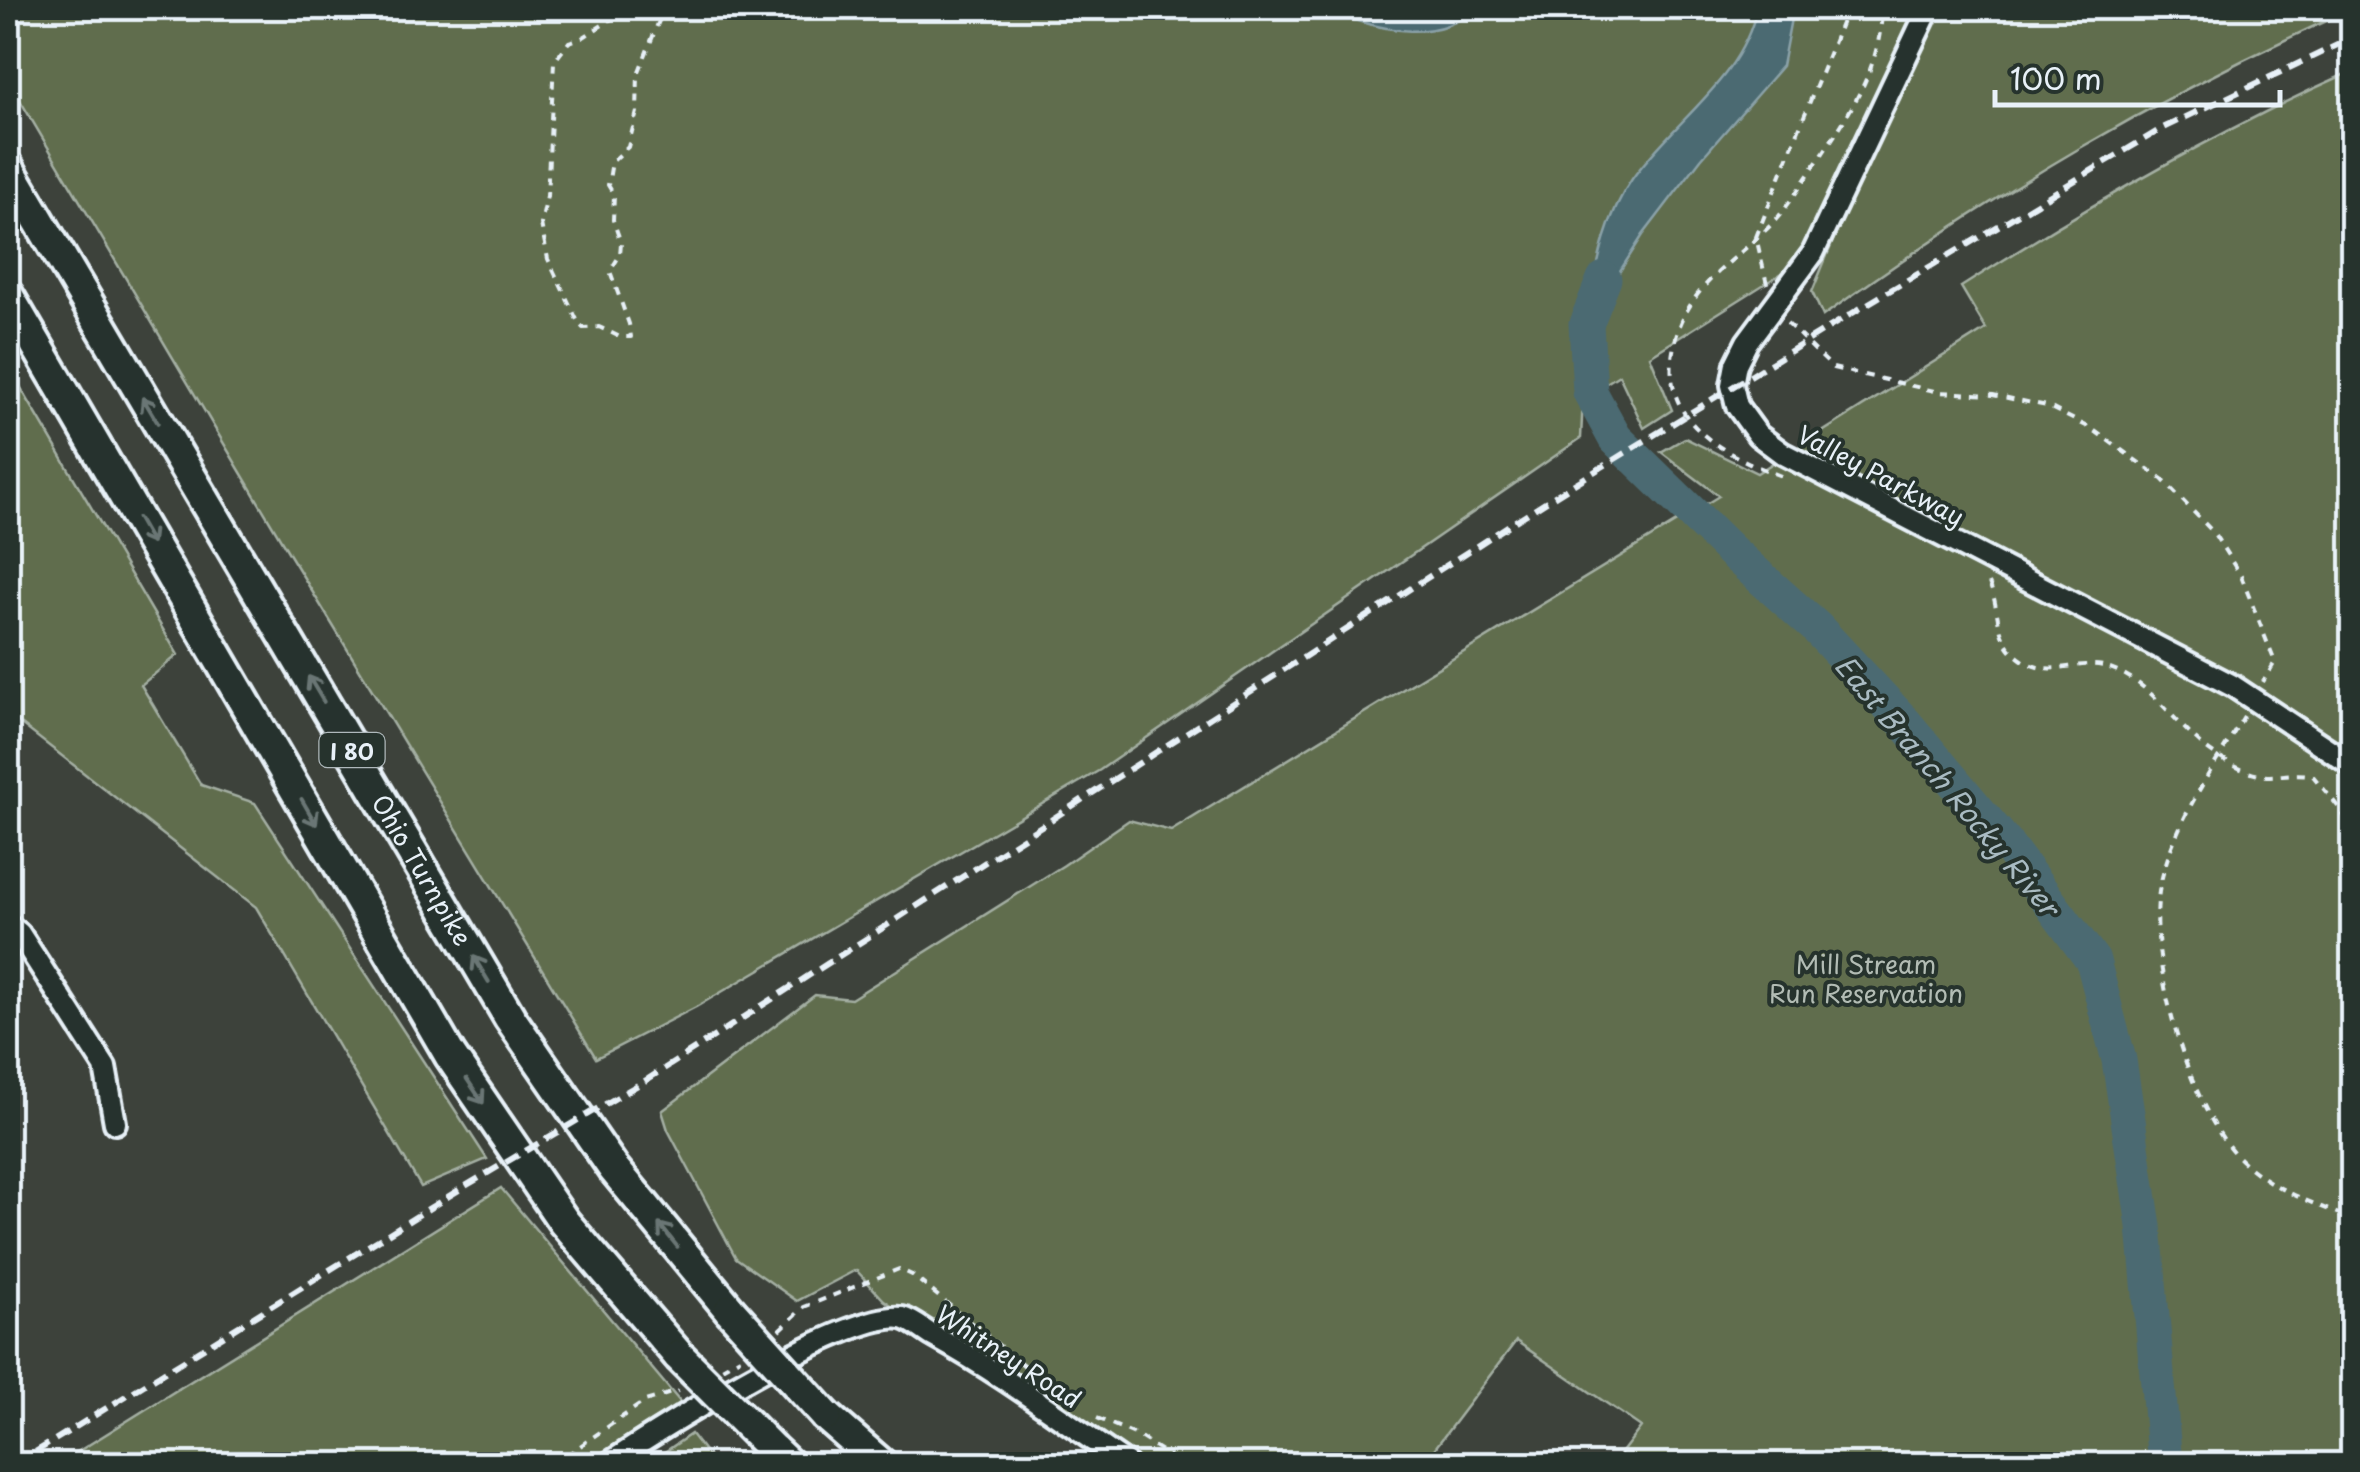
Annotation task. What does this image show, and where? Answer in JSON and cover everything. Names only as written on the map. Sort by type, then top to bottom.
[{"type":"highway","name":"Ohio Turnpike","points":[[8,168],[510,1018],[614,1169],[730,1310],[826,1416],[880,1464]]},
{"type":"highway","name":"I 80","points":[[8,296],[450,1055],[564,1222],[679,1356],[780,1457]]},
{"type":"street","name":"Valley Parkway","points":[[1929,8],[1814,253],[1747,342],[1736,364],[1732,385],[1737,406],[1758,435],[1782,454],[2234,686],[2352,766]]},
{"type":"street","points":[[8,925],[18,933],[105,1067],[115,1123]]},
{"type":"street","name":"Whitney Road","points":[[608,1464],[746,1379],[857,1326],[902,1318],[962,1352],[1127,1464]]},
{"type":"path","points":[[629,8],[582,38],[568,42],[554,62],[547,196],[541,224],[548,259],[578,322],[583,328],[599,328],[620,337],[630,337],[610,271],[620,255],[621,244],[613,220],[614,195],[608,184],[612,162],[628,147],[637,112],[638,74],[664,8]]},
{"type":"path","points":[[1784,477],[1724,449],[1692,424],[1673,393],[1676,335],[1690,304],[1736,254],[1776,219],[1849,114],[1872,70],[1882,30],[1882,8]]},
{"type":"path","points":[[1979,576],[1992,587],[2000,632],[2020,658],[2034,667],[2050,670],[2086,665],[2103,666],[2123,674],[2145,689],[2183,729],[2220,758],[2262,776],[2313,776],[2341,810],[2352,836]]},
{"type":"path","points":[[775,1335],[804,1307],[899,1269],[912,1275],[1048,1385]]},
{"type":"path","points":[[708,1376],[749,1352]]},
{"type":"path","points":[[554,1464],[645,1401],[680,1391]]},
{"type":"path","points":[[1086,1414],[1137,1435],[1181,1464]]},
{"type":"green space","points":[[8,8],[2352,9],[2212,76],[2080,148],[1951,228],[1823,316],[1812,292],[1833,241],[1650,356],[1672,410],[1644,428],[1619,375],[1583,398],[1581,438],[1100,770],[696,1007],[596,1058],[290,555],[8,80]]},
{"type":"green space","name":"Mill Stream Run Reservation","points":[[2352,71],[2352,1464],[1613,1464],[1641,1427],[1516,1341],[1423,1464],[1124,1464],[884,1300],[856,1270],[797,1301],[736,1258],[668,1130],[662,1111],[815,995],[851,999],[1129,820],[1171,831],[1719,496],[1661,452],[1685,438],[1757,473],[1986,329],[1961,287],[2152,172]]},
{"type":"green space","points":[[8,366],[178,655],[141,685],[201,785],[255,803],[487,1159],[421,1187],[256,907],[8,714]]},
{"type":"green space","points":[[501,1188],[681,1403],[611,1451],[633,1451],[646,1464],[58,1464]]},
{"type":"green space","points":[[691,1434],[714,1464],[647,1464]]},
{"type":"water","points":[[1315,8],[1476,8],[1458,21],[1418,31],[1377,26]]},
{"type":"water","points":[[1757,8],[1793,8],[1782,66],[1701,159],[1643,235],[1586,324],[1602,248],[1622,195],[1737,57]]},
{"type":"waterway","name":"East Branch Rocky River","points":[[1604,279],[1586,324],[1590,392],[1615,438],[1816,627],[1905,723],[2007,845],[2093,961],[2119,1060],[2144,1226],[2165,1464]]},
{"type":"railway","points":[[16,1464],[462,1188],[648,1079],[1545,502],[1869,303],[2163,128],[2352,38]]}]
